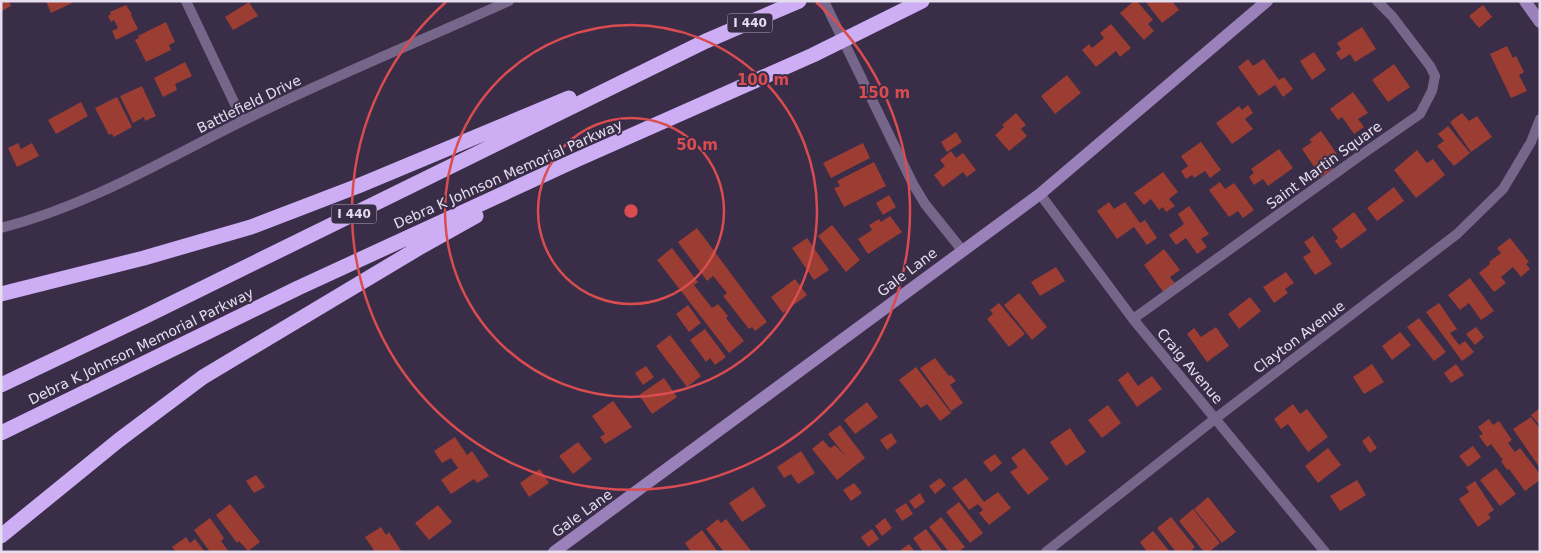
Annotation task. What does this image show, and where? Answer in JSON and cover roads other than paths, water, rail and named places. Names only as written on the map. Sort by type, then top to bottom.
[{"type":"highway","name":"Debra K Johnson Memorial Parkway","points":[[1,433],[298,288],[576,160],[813,55],[922,1]]},
{"type":"highway","name":"Debra K Johnson Memorial Parkway","points":[[1,385],[146,316],[706,41],[796,3]]},
{"type":"highway","points":[[1,294],[170,251],[269,220],[358,186],[706,41]]},
{"type":"highway","points":[[1,536],[119,440],[203,377],[417,249],[576,160]]},
{"type":"highway","points":[[1,531],[40,503]]},
{"type":"street","points":[[186,1],[243,121]]},
{"type":"street","name":"Battlefield Drive","points":[[1,228],[60,210],[109,190],[243,121],[509,1]]},
{"type":"street","points":[[824,1],[913,184],[925,204],[962,250]]},
{"type":"street","name":"Gale Lane","points":[[554,552],[1040,194],[1267,1]]},
{"type":"street","name":"Saint Martin Square","points":[[1133,319],[1360,155],[1420,114],[1432,91],[1435,76],[1430,66],[1392,16],[1377,1]]},
{"type":"street","points":[[1525,1],[1540,22]]},
{"type":"street","name":"Clayton Avenue","points":[[1046,552],[1216,418],[1457,234],[1503,189],[1531,142],[1540,120]]},
{"type":"street","name":"Craig Avenue","points":[[1040,194],[1133,319],[1325,552]]}]
